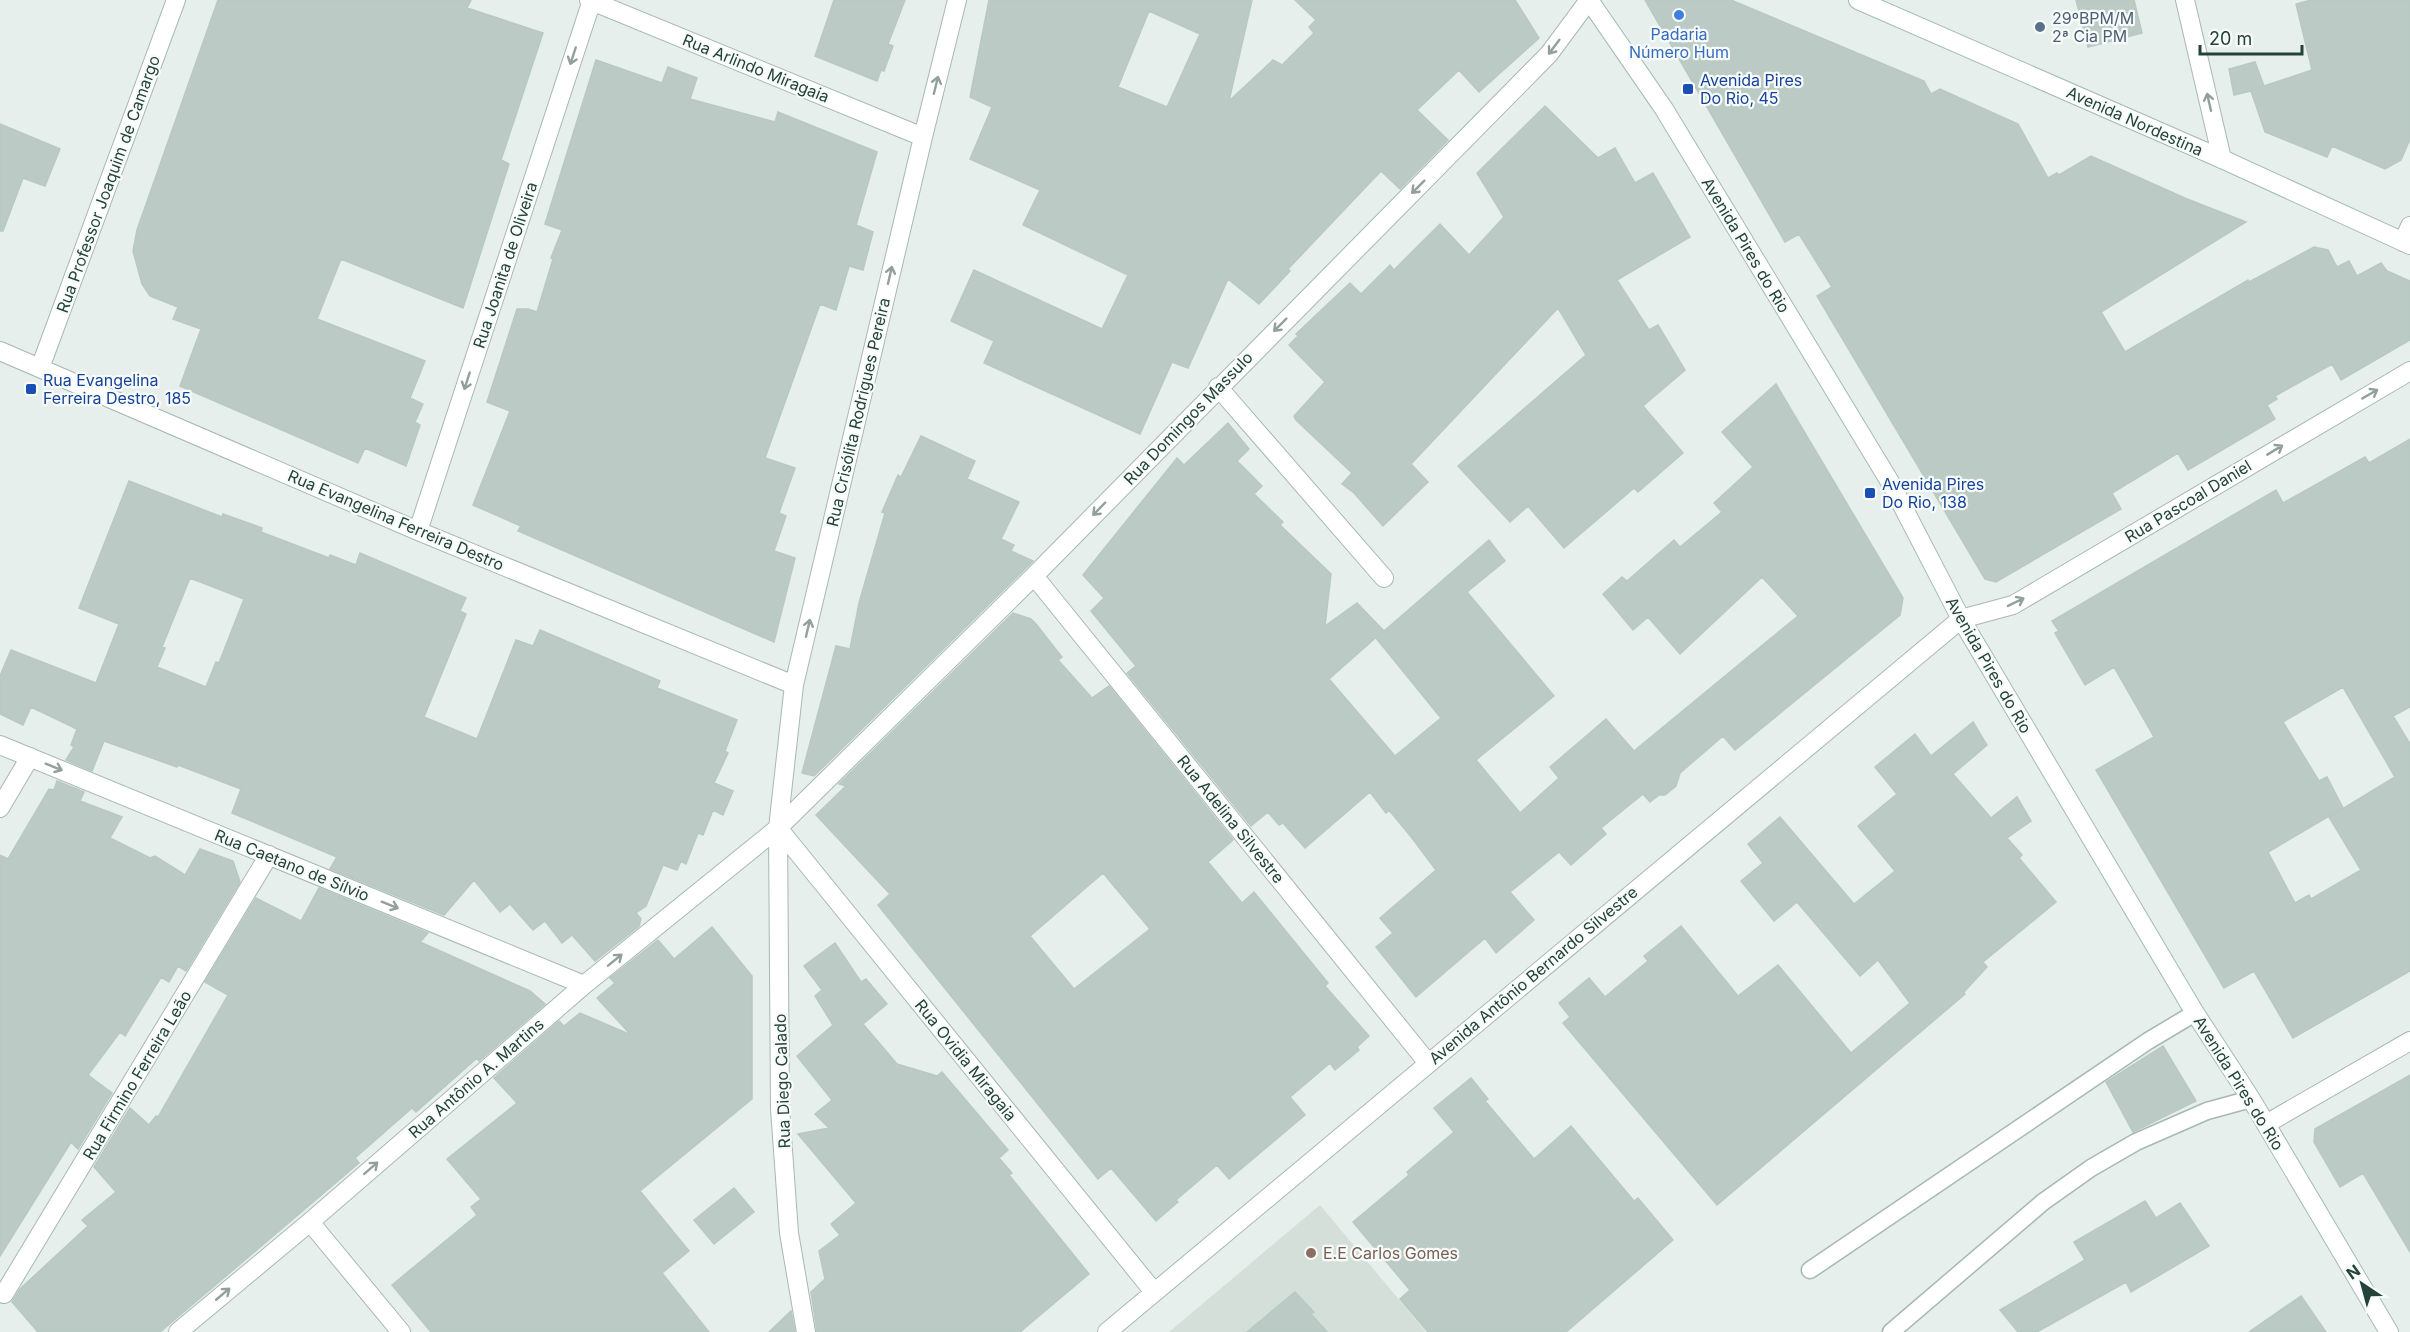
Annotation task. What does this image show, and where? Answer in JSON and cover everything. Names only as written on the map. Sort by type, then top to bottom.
[{"type":"street","name":"Rua Professor Joaquim de Camargo","points":[[40,368],[176,0]]},
{"type":"street","name":"Rua Arlindo Miragaia","points":[[591,0],[922,137]]},
{"type":"street","name":"Rua Joanita de Oliveira","points":[[418,531],[591,0]]},
{"type":"street","name":"Rua Crisólita Rodrigues Pereira","points":[[778,828],[794,685],[922,137],[957,0]]},
{"type":"street","name":"Rua Domingos Massulo","points":[[778,828],[1034,576],[1549,54],[1589,0]]},
{"type":"street","name":"Avenida Pires do Rio","points":[[1589,0],[1664,109],[1884,472],[1961,619],[2195,1013],[2251,1099],[2389,1332]]},
{"type":"street","name":"Avenida Nordestina","points":[[1858,0],[2408,238]]},
{"type":"street","points":[[2185,0],[2222,159]]},
{"type":"street","name":"Rua Evangelina Ferreira Destro","points":[[0,351],[418,531],[794,685]]},
{"type":"street","name":"Rua Pascoal Daniel","points":[[1961,619],[2013,605],[2410,371]]},
{"type":"street","points":[[1218,387],[1384,578]]},
{"type":"street","name":"Rua Adelina Silvestre","points":[[1034,576],[1428,1063]]},
{"type":"street","name":"Avenida Antônio Bernardo Silvestre","points":[[1107,1332],[1961,619]]},
{"type":"street","name":"Rua Caetano de Sílvio","points":[[0,745],[584,985]]},
{"type":"street","points":[[0,808],[30,756]]},
{"type":"street","name":"Rua Antônio A. Martins","points":[[178,1332],[310,1222],[584,985],[778,828]]},
{"type":"street","name":"Rua Ovidia Miragaia","points":[[778,828],[1154,1292]]},
{"type":"street","name":"Rua Diego Calado","points":[[778,828],[780,1109],[789,1233],[806,1332]]},
{"type":"street","name":"Rua Firmino Ferreira Leão","points":[[4,1294],[269,855]]},
{"type":"street","points":[[2266,1124],[2410,1041]]},
{"type":"street","points":[[310,1222],[401,1332]]},
{"type":"lane","points":[[1810,1270],[2148,1041],[2195,1013]]},
{"type":"lane","points":[[1891,1332],[2043,1202],[2091,1168],[2136,1142],[2207,1111],[2251,1099]]},
{"type":"shaded area","name":"E.E Carlos Gomes","points":[[1320,1205],[1426,1332],[1169,1332]]},
{"type":"building","points":[[218,0],[471,0],[467,8],[543,33],[501,160],[509,164],[463,308],[341,259],[317,319],[425,361],[410,398],[423,404],[415,422],[420,425],[406,466],[365,448],[358,463],[180,386],[201,329],[173,319],[178,307],[150,296],[142,284],[133,251],[137,230]]},
{"type":"building","points":[[834,0],[905,0],[888,44],[893,46],[884,71],[881,70],[877,81],[815,56]]},
{"type":"building","points":[[989,0],[1252,0],[1229,101],[1273,60],[1282,65],[1314,33],[1309,27],[1316,20],[1295,0],[1515,0],[1539,38],[1479,92],[1459,70],[1417,110],[1448,140],[1400,189],[1381,171],[1288,269],[1290,271],[1259,304],[1228,279],[1188,368],[1172,362],[1140,434],[984,363],[994,341],[951,321],[974,270],[1102,329],[1128,275],[1023,225],[1040,190],[970,159],[992,107],[970,97]],"holes":[[[1149,11],[1200,34],[1167,107],[1118,87]]]},
{"type":"building","points":[[1645,0],[1731,0],[1924,81],[1931,94],[1940,89],[2018,124],[2048,178],[2057,173],[2059,175],[2091,156],[2187,199],[2246,222],[2101,312],[2125,352],[2248,280],[2249,282],[2314,247],[2328,250],[2337,267],[2349,261],[2357,276],[2381,263],[2387,271],[2410,281],[2410,340],[2341,380],[2332,364],[2275,396],[2277,399],[2267,405],[2275,419],[2188,470],[2178,453],[2112,493],[2121,509],[1996,582],[1985,579],[1817,296],[1832,287],[1799,234],[1785,242]]},
{"type":"building","points":[[2076,0],[2134,0],[2142,33],[2088,47]]},
{"type":"building","points":[[2311,0],[2410,0],[2410,139],[2401,160],[2385,169],[2332,146],[2327,157],[2265,132],[2251,91],[2234,95],[2229,69],[2255,62],[2264,86],[2312,70],[2296,4]]},
{"type":"building","points":[[596,60],[662,83],[668,67],[697,78],[690,99],[775,122],[778,112],[877,152],[856,225],[873,232],[863,270],[849,266],[836,310],[820,304],[765,458],[795,468],[779,513],[786,516],[774,551],[795,558],[774,642],[518,531],[521,526],[473,505],[510,411],[487,402],[517,309],[537,312],[553,259],[551,258],[562,230],[545,224]]},
{"type":"building","points":[[1545,106],[1598,158],[1615,148],[1635,183],[1653,173],[1690,237],[1617,280],[1649,330],[1658,325],[1685,370],[1643,406],[1683,453],[1638,492],[1634,488],[1564,548],[1528,506],[1510,522],[1458,466],[1586,355],[1558,308],[1411,464],[1428,482],[1383,526],[1354,493],[1342,484],[1352,473],[1296,420],[1294,416],[1325,382],[1289,345],[1298,336],[1296,334],[1350,283],[1361,294],[1390,265],[1394,270],[1440,224],[1469,255],[1504,217],[1477,173]]},
{"type":"building","points":[[0,124],[60,149],[45,186],[23,178],[3,231],[0,231]]},
{"type":"building","points":[[1776,384],[1903,598],[1900,615],[1735,750],[1723,736],[1680,773],[1676,786],[1665,795],[1659,795],[1650,802],[1643,794],[1601,828],[1606,834],[1571,865],[1559,852],[1510,892],[1534,920],[1496,953],[1485,938],[1416,997],[1376,947],[1393,933],[1380,918],[1436,870],[1389,810],[1386,813],[1370,792],[1305,848],[1283,823],[1279,825],[1268,812],[1251,826],[1127,673],[1136,666],[1091,611],[1104,598],[1083,575],[1177,458],[1184,465],[1228,423],[1249,449],[1237,461],[1262,486],[1254,494],[1283,522],[1280,525],[1331,574],[1325,626],[1357,603],[1384,631],[1489,540],[1505,561],[1467,592],[1554,696],[1476,760],[1520,813],[1559,778],[1550,767],[1606,719],[1634,751],[1798,616],[1762,577],[1680,654],[1648,617],[1633,630],[1603,594],[1622,577],[1627,581],[1674,540],[1680,547],[1722,512],[1714,503],[1753,467],[1722,432]],"holes":[[[1381,633],[1376,638],[1441,718],[1395,756],[1329,679]]]},
{"type":"building","points":[[921,436],[975,461],[967,479],[1019,502],[1001,539],[1014,545],[1011,551],[1033,561],[814,776],[802,773],[836,646],[850,649],[859,603],[885,513],[882,512],[898,475],[901,477]]},
{"type":"building","points":[[2410,439],[2410,707],[2393,716],[2410,744],[2410,971],[2293,1038],[2254,971],[2224,988],[2096,770],[2154,737],[2114,667],[2085,685],[2055,633],[2059,631],[2052,621],[2276,490],[2283,503],[2365,457],[2369,463]],"holes":[[[2343,687],[2395,777],[2329,817],[2361,870],[2311,899],[2309,895],[2295,903],[2268,852],[2343,808],[2327,777],[2319,781],[2283,722]]]},
{"type":"building","points":[[129,481],[222,517],[223,514],[262,528],[261,532],[329,558],[330,555],[356,565],[360,553],[466,598],[460,611],[466,614],[424,717],[477,739],[516,640],[533,646],[540,630],[660,681],[657,688],[737,720],[725,751],[728,753],[714,783],[733,791],[723,815],[713,810],[703,835],[698,833],[686,864],[681,861],[677,870],[663,865],[646,906],[636,913],[641,919],[639,926],[595,961],[572,935],[562,943],[545,921],[533,930],[510,904],[500,912],[474,880],[444,915],[330,869],[337,857],[232,813],[241,789],[178,765],[177,767],[104,741],[92,771],[66,760],[74,747],[71,745],[77,729],[31,707],[23,725],[0,714],[0,676],[11,650],[96,683],[119,624],[79,608]],"holes":[[[190,578],[244,599],[219,663],[216,662],[206,687],[157,667],[165,648],[162,647]]]},
{"type":"building","points":[[1013,613],[1031,619],[1062,657],[1058,660],[1092,698],[1109,686],[1233,840],[1208,862],[1242,903],[1254,892],[1328,983],[1325,986],[1369,1036],[1357,1047],[1359,1050],[1335,1070],[1330,1063],[1290,1097],[1305,1115],[1229,1179],[1217,1165],[1176,1200],[1178,1202],[1156,1221],[1111,1168],[1098,1179],[878,905],[890,894],[816,815],[846,786],[839,784]],"holes":[[[1103,873],[1150,929],[1074,989],[1030,936]]]},
{"type":"building","points":[[1973,722],[1987,745],[1953,774],[1991,818],[2017,797],[2031,821],[2007,838],[2022,855],[2019,858],[2056,902],[1983,962],[1987,967],[1964,992],[1965,994],[1717,1205],[1563,1023],[1570,1017],[1559,1003],[1589,978],[1605,997],[1648,961],[1644,956],[1681,926],[1738,996],[1778,965],[1851,1053],[1910,1003],[1878,960],[1860,976],[1797,902],[1774,921],[1741,881],[1763,863],[1748,844],[1780,817],[1854,904],[1895,871],[1858,826],[1897,794],[1875,767],[1915,734],[1931,756]]},
{"type":"building","points":[[57,781],[84,792],[80,801],[122,817],[110,838],[150,858],[155,856],[185,875],[200,849],[233,861],[240,882],[186,971],[178,966],[169,982],[161,977],[125,1036],[120,1032],[88,1075],[112,1093],[78,1149],[71,1142],[0,1256],[0,855],[8,859],[49,789],[54,790]]},
{"type":"building","points":[[319,888],[428,933],[420,942],[530,991],[545,1004],[479,1061],[477,1058],[416,1112],[412,1108],[355,1158],[359,1163],[160,1332],[38,1332],[12,1302],[20,1289],[88,1226],[82,1220],[116,1192],[94,1167],[130,1108],[149,1125],[156,1116],[158,1117],[228,995],[205,982],[256,898],[301,921]]},
{"type":"building","points":[[712,927],[752,976],[752,1099],[640,1191],[689,1251],[662,1273],[709,1332],[431,1332],[392,1285],[477,1215],[471,1207],[481,1199],[447,1159],[517,1103],[494,1078],[559,1021],[564,1026],[580,1013],[631,1035],[597,998],[615,983],[610,978],[658,940],[674,959]]},
{"type":"building","points":[[835,943],[861,982],[866,979],[887,1004],[863,1024],[897,1064],[937,1076],[942,1072],[1008,1150],[999,1158],[1012,1173],[1009,1175],[1089,1274],[1020,1332],[817,1332],[811,1292],[825,1279],[819,1251],[840,1235],[831,1224],[856,1203],[798,1134],[829,1128],[815,1114],[832,1100],[797,1056],[833,1025],[815,996],[822,990],[804,966]]},
{"type":"building","points":[[2163,1046],[2196,1101],[2133,1132],[2106,1082]]},
{"type":"building","points":[[2410,1075],[2410,1252],[2363,1173],[2340,1187],[2314,1142],[2315,1129]]},
{"type":"building","points":[[1471,1078],[1488,1099],[1485,1101],[1534,1159],[1571,1126],[1634,1201],[1638,1198],[1673,1240],[1566,1332],[1428,1332],[1400,1299],[1410,1290],[1353,1222],[1409,1175],[1407,1172],[1454,1132],[1434,1108]]},
{"type":"building","points":[[734,1188],[754,1212],[714,1244],[694,1220]]},
{"type":"building","points":[[2145,1201],[2156,1218],[2180,1203],[2209,1246],[2131,1292],[2126,1282],[2037,1332],[2018,1332],[2000,1310],[2085,1260],[2074,1242]]},
{"type":"building","points":[[1295,1292],[1314,1312],[1311,1314],[1327,1332],[1247,1332]]},
{"type":"building","points":[[2301,1296],[2326,1332],[2249,1332]]},
{"type":"building","points":[[791,1311],[795,1332],[769,1332]]},
{"type":"place","name":"Padaria Número Hum","points":[[1679,15]]},
{"type":"place","name":"29ºBPM/M 2ª Cia PM","points":[[2040,27]]},
{"type":"place","name":"Avenida Pires Do Rio, 45","points":[[1688,89]]},
{"type":"place","name":"Rua Evangelina Ferreira Destro, 185","points":[[31,389]]},
{"type":"place","name":"Avenida Pires Do Rio, 138","points":[[1870,493]]},
{"type":"place","name":"E.E Carlos Gomes","points":[[1311,1253]]}]
